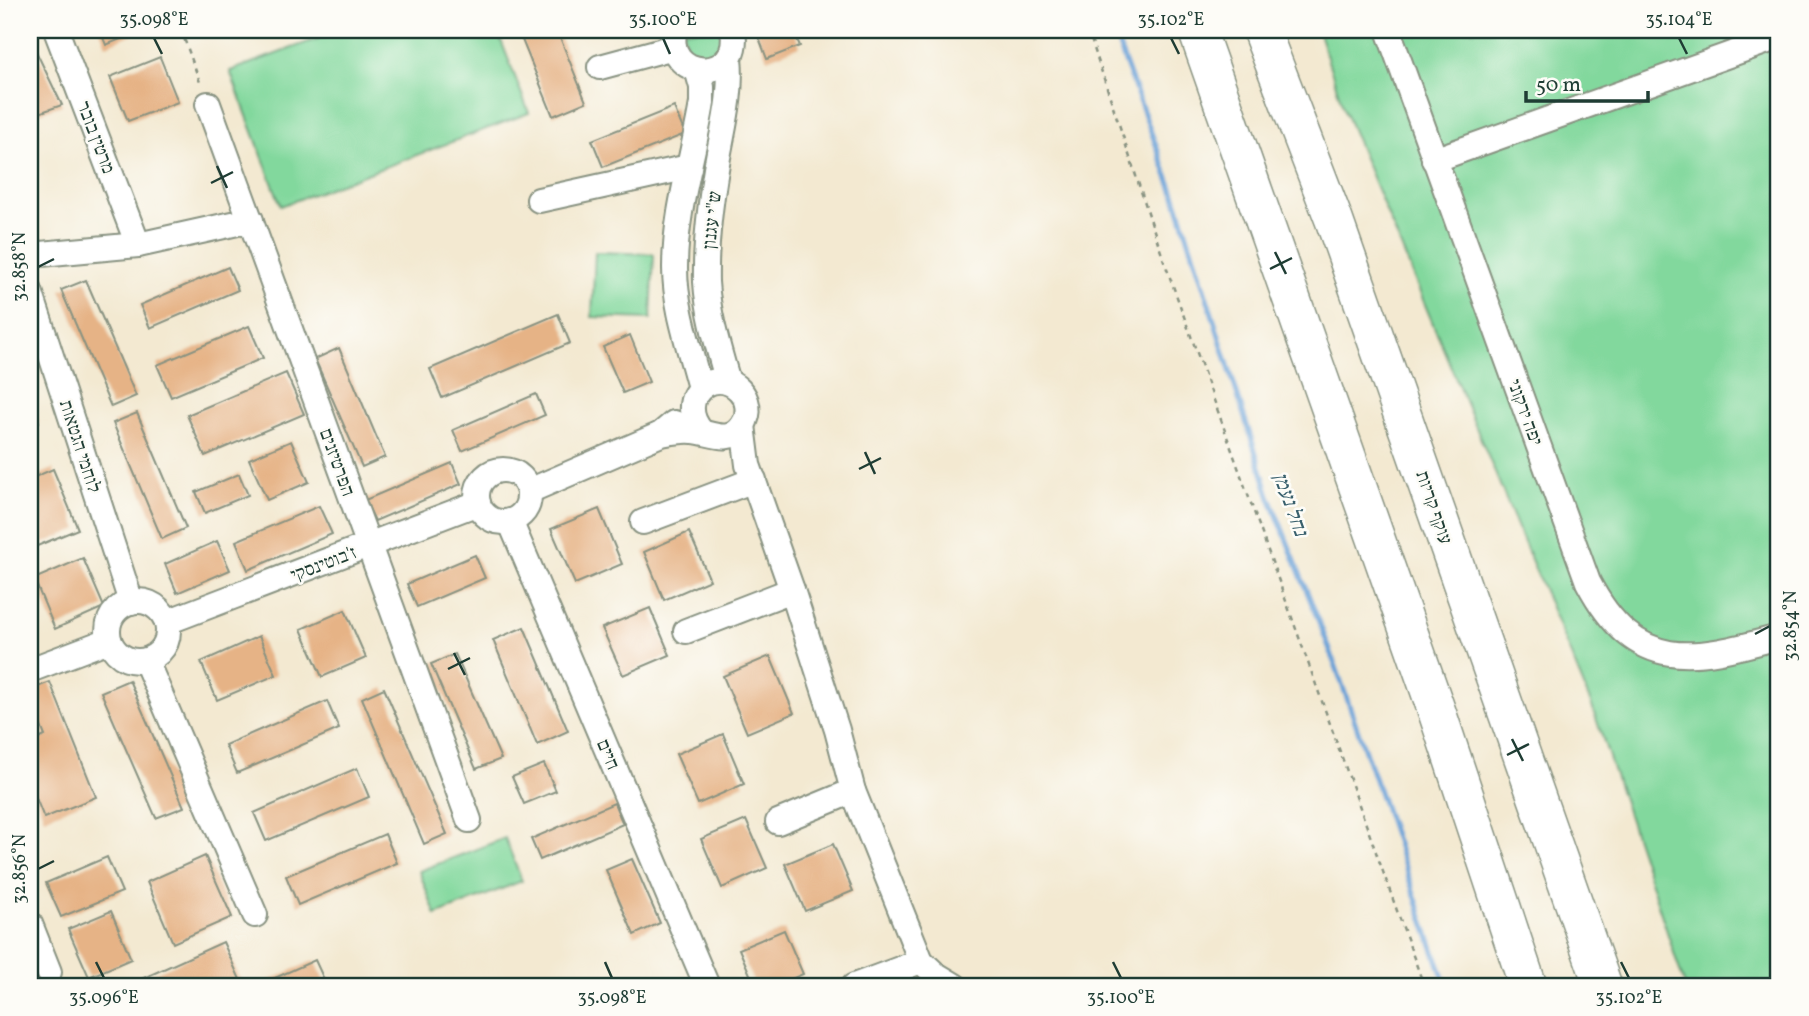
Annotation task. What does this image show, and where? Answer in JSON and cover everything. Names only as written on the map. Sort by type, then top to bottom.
[{"type":"highway","points":[[1196,30],[1433,699],[1528,986]]},
{"type":"highway","name":"עוקף קריות","points":[[1261,30],[1334,220],[1603,986]]},
{"type":"highway","points":[[1283,30],[1334,220]]},
{"type":"street","name":"מרטין בובר","points":[[56,30],[138,245]]},
{"type":"street","name":"ש\"י עגנון","points":[[728,382],[706,283],[709,221],[730,93],[729,58],[733,49],[733,30]]},
{"type":"street","name":"יפה ירקוני","points":[[1388,30],[1588,582],[1596,597],[1626,633],[1646,647],[1668,653],[1687,656],[1716,653],[1779,637]]},
{"type":"street","points":[[1434,160],[1779,37]]},
{"type":"street","points":[[600,67],[675,38],[682,61],[697,69],[714,68],[729,58]]},
{"type":"street","name":"ש\"י עגנון","points":[[696,397],[677,298],[675,269],[676,239],[702,103],[702,87],[697,69]]},
{"type":"street","name":"הפרטיזנים","points":[[208,104],[468,820]]},
{"type":"street","points":[[539,200],[689,167]]},
{"type":"street","points":[[30,255],[138,245],[251,220]]},
{"type":"street","name":"לוחמי הגטאות","points":[[30,291],[131,602]]},
{"type":"street","points":[[529,491],[661,434],[689,430],[711,435],[737,432],[747,415],[743,393],[728,382],[708,383],[661,434]]},
{"type":"street","points":[[696,397],[692,416],[751,472]]},
{"type":"street","points":[[743,425],[751,472],[792,590],[853,791],[920,961],[955,986]]},
{"type":"street","points":[[502,470],[519,475],[526,482],[529,491],[526,510],[510,521],[490,519],[478,503],[480,485],[485,478],[502,470]]},
{"type":"street","points":[[643,522],[751,472]]},
{"type":"street","name":"ז'בוטינסקי","points":[[167,622],[478,503]]},
{"type":"street","name":"חיים","points":[[510,521],[707,986]]},
{"type":"street","points":[[686,631],[792,590]]},
{"type":"street","points":[[142,601],[153,605],[162,612],[167,622],[167,642],[162,650],[146,661],[134,662],[123,658],[114,650],[109,640],[110,621],[115,612],[131,602],[142,601]]},
{"type":"street","points":[[30,670],[109,640]]},
{"type":"street","points":[[146,661],[255,915]]},
{"type":"street","points":[[778,822],[853,791]]},
{"type":"street","points":[[30,925],[49,972]]},
{"type":"street","points":[[854,986],[920,961]]},
{"type":"path","points":[[181,30],[208,104]]},
{"type":"path","points":[[1088,30],[1168,271],[1424,986]]},
{"type":"green space","points":[[341,30],[497,30],[529,113],[281,206],[230,71]]},
{"type":"green space","points":[[683,30],[722,30],[724,47],[709,61],[688,55]]},
{"type":"green space","points":[[1318,30],[1779,30],[1779,609],[1769,613],[1779,635],[1779,986],[1685,986],[1592,706],[1344,110]]},
{"type":"green space","points":[[595,252],[654,254],[651,319],[592,317]]},
{"type":"green space","points":[[505,838],[522,881],[436,915],[419,871]]},
{"type":"building","points":[[100,30],[143,30],[106,45]]},
{"type":"building","points":[[518,30],[557,30],[586,102],[553,116]]},
{"type":"building","points":[[756,30],[793,30],[800,46],[767,59]]},
{"type":"building","points":[[30,39],[62,105],[30,116]]},
{"type":"building","points":[[160,57],[178,102],[128,121],[110,77]]},
{"type":"building","points":[[674,107],[685,134],[603,167],[592,140]]},
{"type":"building","points":[[228,267],[238,290],[150,328],[140,305]]},
{"type":"building","points":[[86,280],[136,396],[111,407],[61,290]]},
{"type":"building","points":[[558,314],[570,343],[442,398],[430,369]]},
{"type":"building","points":[[249,326],[263,358],[171,397],[157,365]]},
{"type":"building","points":[[630,335],[649,382],[623,393],[603,347]]},
{"type":"building","points":[[339,348],[385,457],[362,467],[315,359]]},
{"type":"building","points":[[286,373],[304,414],[205,456],[187,415]]},
{"type":"building","points":[[536,394],[545,415],[462,451],[453,430]]},
{"type":"building","points":[[30,398],[39,422],[30,426]]},
{"type":"building","points":[[137,413],[186,528],[162,539],[113,423]]},
{"type":"building","points":[[291,441],[309,482],[267,500],[249,459]]},
{"type":"building","points":[[452,463],[461,484],[375,521],[365,500]]},
{"type":"building","points":[[53,469],[78,529],[30,549],[30,479]]},
{"type":"building","points":[[239,474],[248,495],[205,513],[196,492]]},
{"type":"building","points":[[319,506],[332,534],[248,570],[236,541]]},
{"type":"building","points":[[599,509],[622,564],[575,584],[551,529]]},
{"type":"building","points":[[689,532],[710,580],[664,600],[644,552]]},
{"type":"building","points":[[217,541],[230,570],[177,593],[165,564]]},
{"type":"building","points":[[475,555],[485,578],[417,607],[407,584]]},
{"type":"building","points":[[83,558],[104,607],[55,629],[34,579]]},
{"type":"building","points":[[650,608],[670,655],[623,675],[602,628]]},
{"type":"building","points":[[345,610],[366,658],[322,677],[301,629]]},
{"type":"building","points":[[524,627],[568,731],[537,745],[493,640]]},
{"type":"building","points":[[259,636],[276,675],[217,700],[201,662]]},
{"type":"building","points":[[455,654],[501,759],[476,769],[431,664]]},
{"type":"building","points":[[770,656],[794,713],[747,733],[723,676]]},
{"type":"building","points":[[129,680],[184,807],[156,818],[101,692]]},
{"type":"building","points":[[50,682],[96,797],[44,818],[30,783],[30,743],[45,736],[30,699],[30,690]]},
{"type":"building","points":[[384,688],[447,834],[424,844],[362,698]]},
{"type":"building","points":[[327,701],[339,729],[237,773],[225,745]]},
{"type":"building","points":[[723,734],[744,784],[698,804],[676,754]]},
{"type":"building","points":[[544,764],[556,791],[524,804],[512,777]]},
{"type":"building","points":[[357,768],[369,797],[266,841],[254,813]]},
{"type":"building","points":[[614,803],[623,824],[540,860],[531,839]]},
{"type":"building","points":[[746,820],[767,868],[722,888],[701,839]]},
{"type":"building","points":[[385,834],[397,863],[298,905],[286,876]]},
{"type":"building","points":[[833,844],[853,891],[805,911],[785,864]]},
{"type":"building","points":[[205,856],[232,917],[173,943],[147,882]]},
{"type":"building","points":[[107,857],[122,892],[61,917],[46,883]]},
{"type":"building","points":[[632,859],[660,923],[634,935],[606,870]]},
{"type":"building","points":[[111,911],[131,959],[89,977],[68,929]]},
{"type":"building","points":[[784,930],[803,974],[775,986],[755,986],[739,949]]},
{"type":"building","points":[[223,942],[243,986],[126,986]]},
{"type":"building","points":[[315,960],[327,986],[257,986]]},
{"type":"waterway","name":"נחל נעמן","points":[[1113,30],[1175,196],[1269,495],[1332,655],[1446,986]]}]
